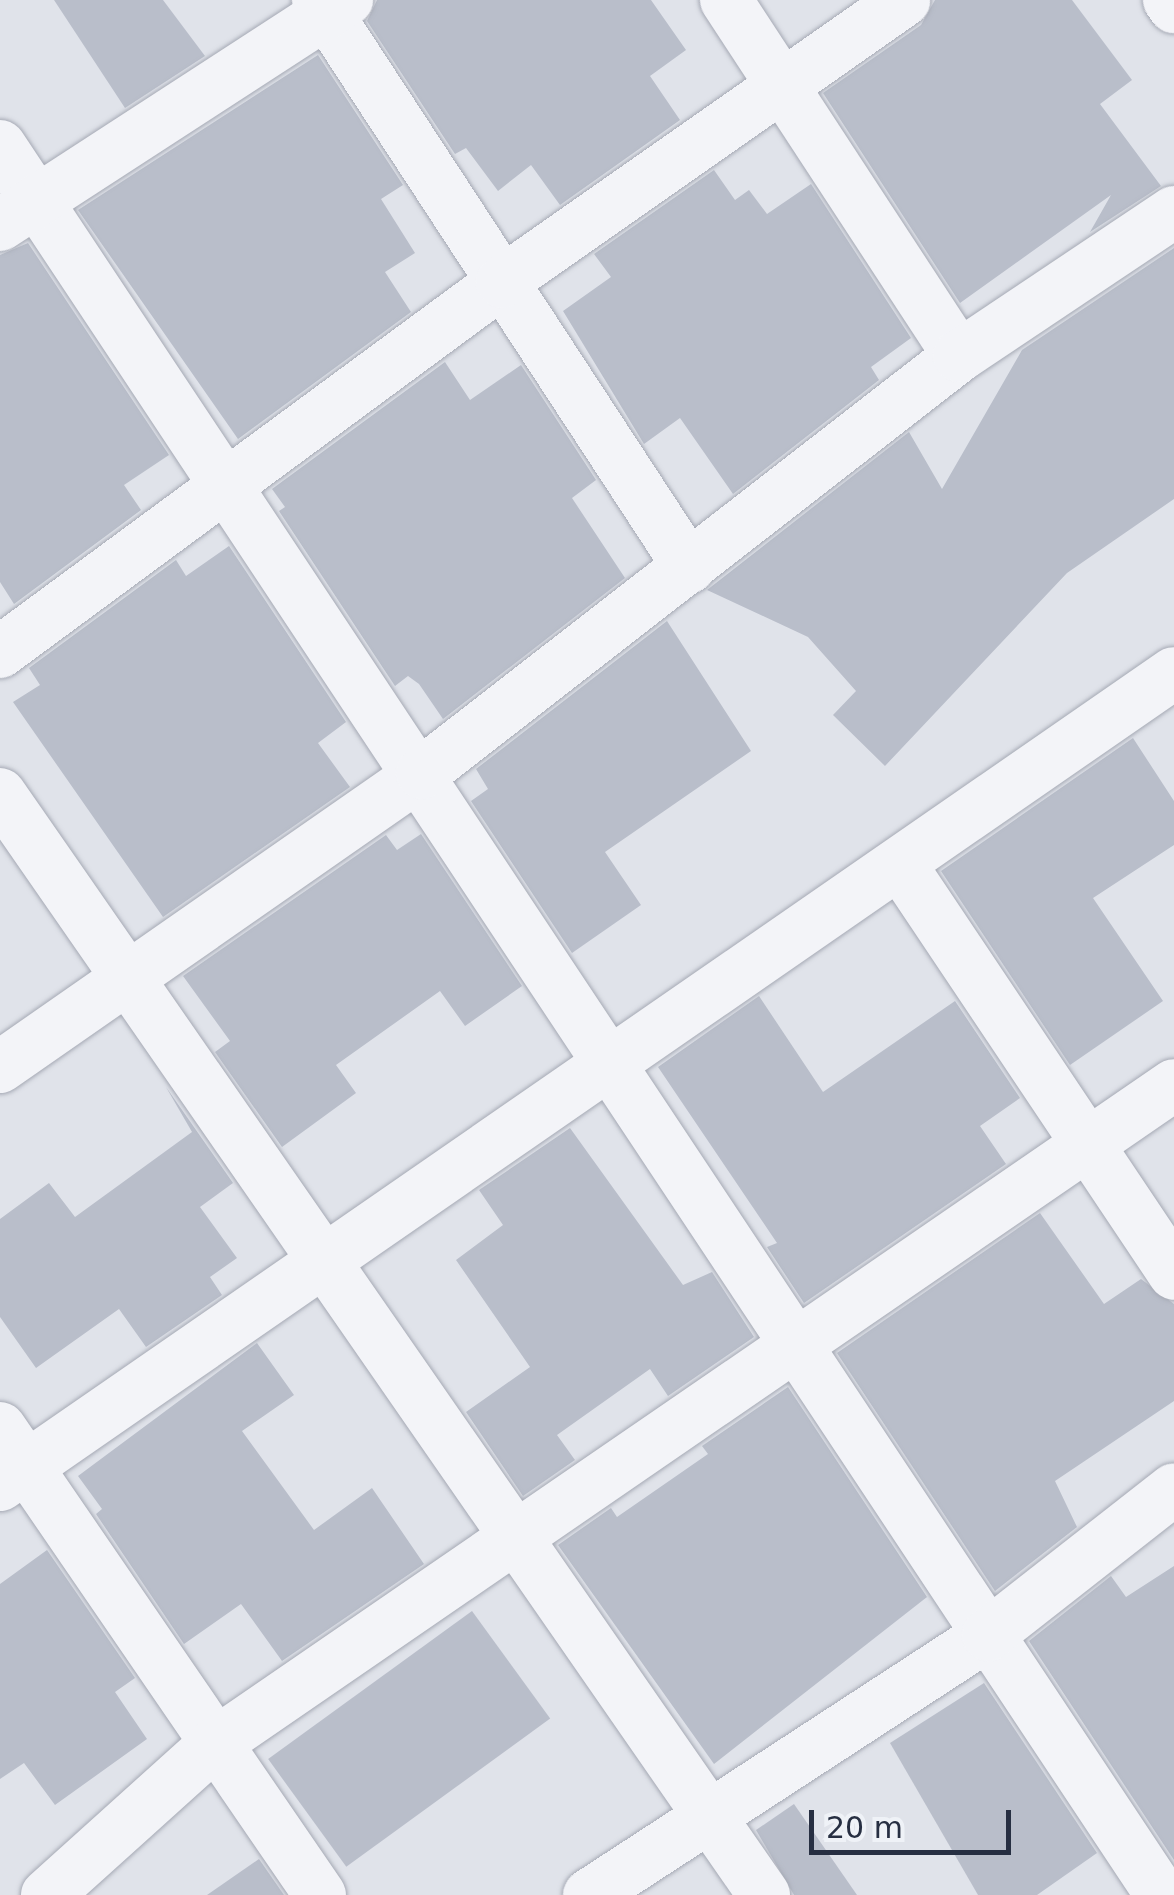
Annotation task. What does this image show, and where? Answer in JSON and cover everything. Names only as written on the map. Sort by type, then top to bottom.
[{"type":"street","points":[[726,0],[958,356]]},
{"type":"street","points":[[0,652],[228,480],[502,282],[904,0]]},
{"type":"street","points":[[1170,0],[1174,7]]},
{"type":"street","points":[[18,213],[331,5],[502,282],[689,567]]},
{"type":"street","points":[[0,146],[18,213],[228,480],[1162,1895]]},
{"type":"street","points":[[0,1067],[130,971],[422,774],[958,356],[1174,212]]},
{"type":"street","points":[[320,1895],[216,1743],[8,1459],[321,1261],[900,864],[1169,686]]},
{"type":"street","points":[[0,794],[130,971],[321,1261],[711,1813],[764,1895]]},
{"type":"street","points":[[900,864],[1174,1274]]},
{"type":"street","points":[[47,1895],[216,1743],[1174,1085]]},
{"type":"street","points":[[589,1895],[988,1634],[1174,1489]]},
{"type":"building","points":[[54,0],[163,0],[205,56],[125,108]]},
{"type":"building","points":[[377,0],[651,0],[686,50],[650,76],[680,120],[560,205],[531,165],[498,191],[466,148],[455,154],[367,21]]},
{"type":"building","points":[[935,0],[1072,0],[1132,80],[1100,104],[1161,186],[1090,232],[1111,195],[960,303],[823,93],[921,25]]},
{"type":"building","points":[[318,55],[403,185],[381,199],[415,253],[385,272],[411,312],[238,439],[78,210]]},
{"type":"building","points":[[714,170],[735,200],[749,190],[767,214],[811,184],[911,338],[871,367],[879,380],[733,494],[680,418],[644,444],[563,311],[611,277],[594,254]]},
{"type":"building","points":[[28,243],[169,455],[124,485],[141,510],[14,604],[0,582],[0,255]]},
{"type":"building","points":[[1174,248],[1174,499],[1067,573],[885,766],[833,715],[856,691],[808,637],[707,590],[909,432],[942,489],[1022,350]]},
{"type":"building","points":[[445,362],[470,400],[521,365],[596,480],[572,498],[625,578],[443,719],[419,684],[408,676],[395,686],[279,511],[285,507],[272,489]]},
{"type":"building","points":[[229,546],[346,722],[318,743],[350,787],[163,917],[13,702],[40,685],[29,668],[176,560],[186,576]]},
{"type":"building","points":[[667,621],[751,751],[605,852],[641,905],[572,953],[471,801],[488,789],[476,769]]},
{"type":"building","points":[[1133,738],[1174,801],[1174,845],[1093,898],[1163,1001],[1070,1065],[941,871]]},
{"type":"building","points":[[421,834],[522,986],[465,1026],[440,991],[336,1065],[356,1093],[282,1147],[215,1052],[230,1041],[183,976],[386,835],[397,850]]},
{"type":"building","points":[[759,996],[823,1092],[955,1001],[1020,1098],[980,1126],[1006,1164],[804,1303],[767,1247],[777,1243],[658,1067]]},
{"type":"building","points":[[166,1087],[233,1183],[200,1207],[237,1258],[210,1277],[222,1295],[146,1347],[119,1309],[36,1368],[0,1317],[0,1219],[49,1183],[75,1217],[192,1132]]},
{"type":"building","points":[[570,1128],[683,1285],[712,1272],[754,1337],[668,1396],[650,1369],[557,1435],[575,1460],[523,1496],[466,1412],[530,1367],[456,1260],[503,1225],[479,1190]]},
{"type":"building","points":[[1040,1213],[1104,1304],[1141,1279],[1174,1304],[1174,1401],[1055,1481],[1077,1527],[995,1591],[837,1353]]},
{"type":"building","points":[[257,1343],[294,1395],[242,1431],[314,1530],[372,1488],[424,1564],[282,1661],[241,1604],[184,1644],[96,1514],[102,1509],[78,1476]]},
{"type":"building","points":[[788,1387],[927,1597],[714,1764],[558,1545],[611,1508],[617,1517],[708,1454],[702,1446]]},
{"type":"building","points":[[47,1550],[135,1678],[115,1692],[147,1739],[55,1805],[24,1763],[0,1779],[0,1584]]},
{"type":"building","points":[[1174,1566],[1174,1860],[1029,1641],[1111,1576],[1126,1597]]},
{"type":"building","points":[[472,1611],[550,1719],[346,1867],[268,1759]]},
{"type":"building","points":[[984,1683],[1097,1853],[1037,1895],[978,1895],[890,1743]]},
{"type":"building","points":[[794,1804],[857,1895],[794,1895],[756,1830]]},
{"type":"building","points":[[259,1859],[284,1895],[207,1895]]}]
